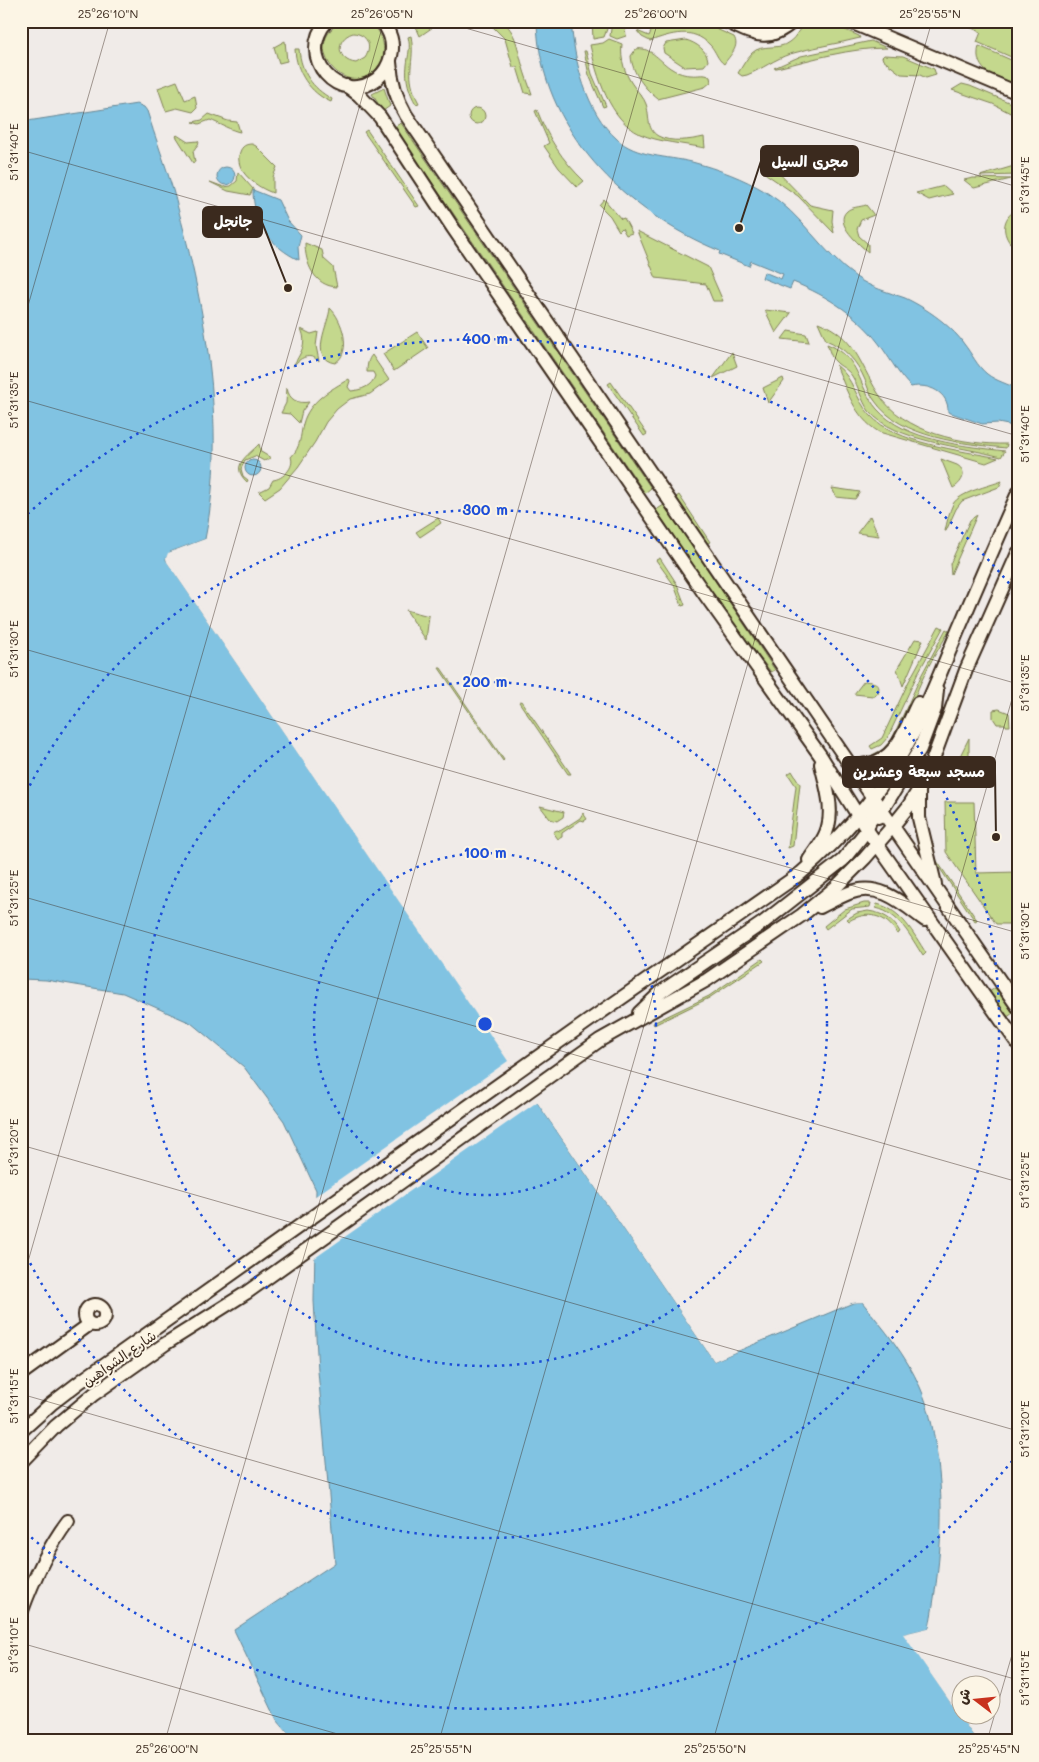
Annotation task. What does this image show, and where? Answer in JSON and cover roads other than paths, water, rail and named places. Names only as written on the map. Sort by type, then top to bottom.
[{"type":"street","points":[[327,21],[317,39],[316,54],[322,69],[333,80],[347,86],[359,95],[380,117],[453,228],[706,596],[820,755],[867,830],[1018,1044]]},
{"type":"street","points":[[347,86],[356,87],[373,82],[386,70],[392,54],[391,39],[389,32],[381,21]]},
{"type":"street","points":[[724,21],[755,35],[764,36],[780,31],[792,21]]},
{"type":"street","points":[[848,21],[1016,93]]},
{"type":"street","points":[[390,62],[394,90],[400,106],[892,827],[1018,1007]]},
{"type":"street","points":[[877,844],[875,831],[882,811],[906,774],[923,742],[937,700],[937,684],[1018,493]]},
{"type":"street","points":[[631,1022],[707,980],[802,915],[835,888],[892,827],[919,789],[932,766],[966,670],[1018,554]]},
{"type":"street","points":[[851,766],[873,763],[888,755],[897,745],[923,696],[937,684]]},
{"type":"street","name":"شارع الشواهين","points":[[21,1431],[81,1380],[801,873],[831,846],[872,797],[901,755],[937,684]]},
{"type":"street","points":[[801,873],[825,835],[830,816],[820,755]]},
{"type":"street","points":[[919,789],[919,818],[936,891]]},
{"type":"street","points":[[631,1022],[661,992],[764,922],[834,868],[852,851],[867,830],[871,817],[872,797]]},
{"type":"street","points":[[802,915],[848,893],[876,890],[894,897],[936,928]]},
{"type":"street","name":"شارع الشواهين","points":[[21,1462],[56,1426],[94,1394],[165,1344],[246,1293],[600,1040],[631,1022]]},
{"type":"street","points":[[21,1374],[90,1324]]},
{"type":"street","points":[[21,1613],[37,1577],[60,1532],[68,1521]]},
{"type":"water","points":[[537,21],[571,21],[575,52],[590,100],[606,128],[617,139],[642,153],[692,162],[730,174],[748,182],[779,201],[833,257],[856,277],[874,287],[905,298],[930,312],[957,335],[983,371],[998,381],[1018,389],[1018,427],[998,423],[982,424],[948,412],[945,399],[936,390],[924,386],[911,387],[865,327],[843,309],[819,294],[793,282],[790,289],[762,278],[764,272],[781,279],[783,274],[751,261],[749,266],[719,254],[720,251],[685,235],[652,214],[621,190],[594,162],[571,131],[553,97],[542,60]]},
{"type":"water","points":[[137,104],[144,107],[147,111],[170,180],[194,275],[203,319],[213,407],[214,452],[212,496],[205,539],[170,552],[166,560],[714,1361],[853,1303],[862,1302],[901,1353],[914,1375],[926,1402],[935,1441],[941,1494],[941,1517],[939,1561],[929,1628],[904,1634],[952,1704],[952,1724],[965,1724],[977,1741],[295,1741],[277,1720],[234,1630],[335,1563],[318,1371],[314,1301],[316,1190],[284,1121],[244,1067],[191,1023],[123,993],[46,980],[21,979],[21,122]]},
{"type":"water","points":[[226,167],[232,170],[235,176],[232,182],[226,185],[220,182],[217,176],[220,170]]},
{"type":"water","points":[[253,190],[278,200],[288,221],[301,235],[298,247],[299,260],[289,255],[272,241],[260,223],[256,213]]},
{"type":"water","points":[[250,460],[256,460],[261,465],[259,474],[250,476],[245,471],[245,465]]},
{"type":"place","name":"مجرى السيل","points":[[739,228]]},
{"type":"place","name":"جانجل","points":[[288,288]]},
{"type":"place","name":"مسجد سبعة وعشرين","points":[[996,837]]}]
